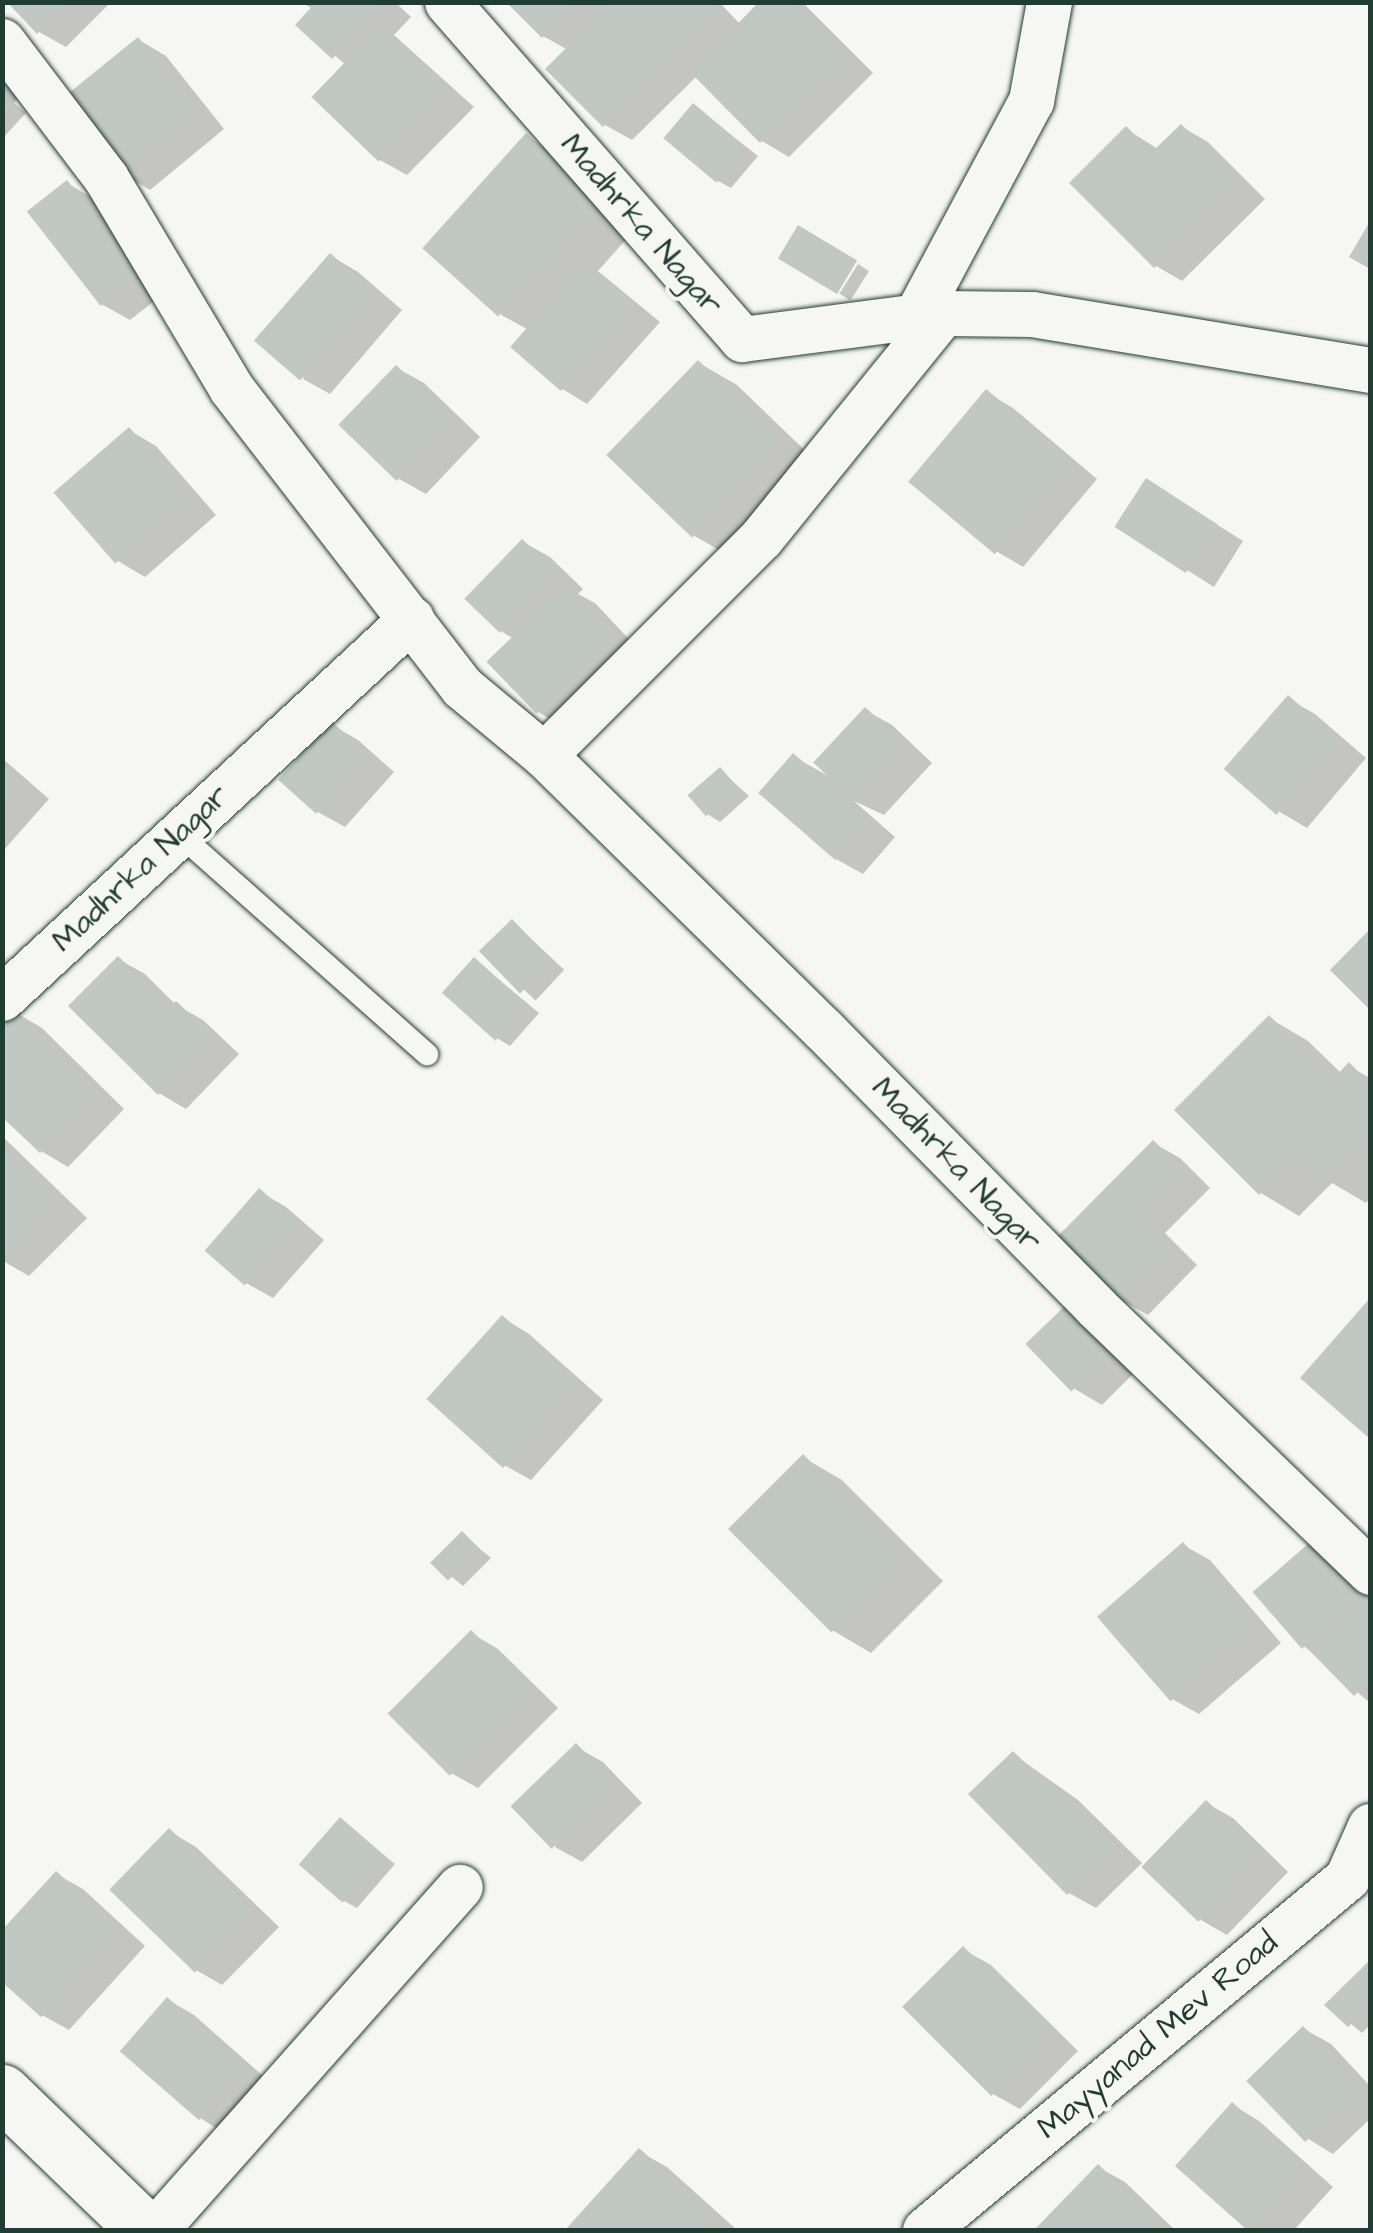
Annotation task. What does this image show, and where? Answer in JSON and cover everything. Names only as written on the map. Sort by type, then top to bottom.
[{"type":"street","name":"Madhrka Nagar","points":[[447,2],[742,339],[930,315],[1032,314],[1370,370]]},
{"type":"street","points":[[544,755],[761,538],[930,315],[1032,101],[1048,2]]},
{"type":"street","name":"Madhrka Nagar","points":[[2,41],[106,178],[231,388],[462,687],[544,755],[824,1030],[1094,1306],[1370,1572]]},
{"type":"street","name":"Madhrka Nagar","points":[[2,998],[411,619]]},
{"type":"street","name":"Mayyanad Mev Road","points":[[925,2230],[1347,1878],[1370,1826]]},
{"type":"street","points":[[155,2230],[460,1888]]},
{"type":"street","points":[[2,2092],[145,2230]]},
{"type":"lane","points":[[179,834],[427,1054]]},
{"type":"building","points":[[7,2],[69,2],[37,34]]},
{"type":"building","points":[[316,2],[384,2],[332,59],[295,25]]},
{"type":"building","points":[[506,2],[577,2],[542,38]]},
{"type":"building","points":[[612,2],[710,2],[719,12],[603,127],[545,69]]},
{"type":"building","points":[[759,2],[794,2],[848,57],[760,143],[690,72]]},
{"type":"building","points":[[381,25],[448,90],[378,162],[312,97]]},
{"type":"building","points":[[138,37],[199,112],[120,177],[59,101]]},
{"type":"building","points":[[2,94],[15,104],[2,118]]},
{"type":"building","points":[[693,103],[746,147],[716,183],[663,138]]},
{"type":"building","points":[[1181,124],[1240,182],[1154,268],[1069,183],[1126,126],[1152,152]]},
{"type":"building","points":[[526,133],[602,201],[498,316],[422,248]]},
{"type":"building","points":[[67,180],[141,275],[101,306],[27,211]]},
{"type":"building","points":[[1370,221],[1370,269],[1349,257]]},
{"type":"building","points":[[798,225],[857,261],[837,294],[778,258]]},
{"type":"building","points":[[330,253],[376,293],[300,381],[254,341]]},
{"type":"building","points":[[585,261],[636,305],[561,391],[510,347]]},
{"type":"building","points":[[698,360],[784,443],[692,538],[606,455]]},
{"type":"building","points":[[396,365],[454,421],[397,481],[338,425]]},
{"type":"building","points":[[986,389],[1073,462],[995,554],[908,482]]},
{"type":"building","points":[[129,427],[191,498],[115,564],[54,493]]},
{"type":"building","points":[[1146,478],[1217,524],[1186,573],[1114,527]]},
{"type":"building","points":[[522,539],[557,573],[500,633],[464,599]]},
{"type":"building","points":[[567,584],[617,636],[536,714],[486,662]]},
{"type":"building","points":[[1288,695],[1341,741],[1277,815],[1224,769]]},
{"type":"building","points":[[865,707],[907,746],[855,801],[813,763]]},
{"type":"building","points":[[331,721],[369,755],[316,814],[278,780]]},
{"type":"building","points":[[793,753],[870,820],[835,860],[758,793]]},
{"type":"building","points":[[2,763],[24,782],[2,807]]},
{"type":"building","points":[[720,767],[738,788],[706,816],[688,795]]},
{"type":"building","points":[[512,919],[553,961],[520,993],[479,951]]},
{"type":"building","points":[[1370,929],[1370,1010],[1330,970]]},
{"type":"building","points":[[118,956],[170,1007],[176,1001],[214,1037],[158,1095],[68,1006]]},
{"type":"building","points":[[474,957],[528,1005],[495,1041],[442,993]]},
{"type":"building","points":[[15,1009],[99,1092],[40,1153],[2,1117],[2,1021]]},
{"type":"building","points":[[1269,1015],[1333,1079],[1349,1062],[1370,1084],[1370,1138],[1326,1183],[1298,1156],[1259,1195],[1174,1110]]},
{"type":"building","points":[[1153,1140],[1185,1171],[1140,1217],[1171,1249],[1120,1302],[1056,1238]]},
{"type":"building","points":[[2,1143],[61,1201],[2,1262]]},
{"type":"building","points":[[259,1188],[299,1223],[245,1285],[205,1251]]},
{"type":"building","points":[[1370,1298],[1370,1439],[1300,1378]]},
{"type":"building","points":[[1070,1301],[1116,1348],[1071,1392],[1025,1344]]},
{"type":"building","points":[[502,1315],[579,1384],[503,1468],[426,1399]]},
{"type":"building","points":[[803,1454],[906,1557],[831,1632],[728,1529]]},
{"type":"building","points":[[462,1531],[480,1549],[448,1580],[430,1563]]},
{"type":"building","points":[[1316,1537],[1365,1594],[1302,1649],[1253,1592]]},
{"type":"building","points":[[1183,1542],[1256,1627],[1170,1701],[1097,1617]]},
{"type":"building","points":[[1370,1591],[1370,1680],[1354,1696],[1310,1651]]},
{"type":"building","points":[[471,1630],[533,1692],[450,1776],[388,1713]]},
{"type":"building","points":[[576,1743],[617,1785],[552,1849],[511,1806]]},
{"type":"building","points":[[1013,1751],[1047,1785],[1051,1781],[1117,1846],[1067,1895],[968,1794]]},
{"type":"building","points":[[1206,1800],[1263,1855],[1198,1922],[1141,1867]]},
{"type":"building","points":[[340,1817],[384,1855],[342,1903],[299,1865]]},
{"type":"building","points":[[169,1828],[255,1911],[195,1973],[109,1890]]},
{"type":"building","points":[[56,1871],[120,1929],[41,2017],[2,1982],[2,1930]]},
{"type":"building","points":[[963,1946],[1052,2035],[991,2096],[902,2007]]},
{"type":"building","points":[[1370,1960],[1370,2005],[1348,2027],[1324,2005]]},
{"type":"building","points":[[167,1997],[246,2066],[199,2120],[120,2051]]},
{"type":"building","points":[[1303,2026],[1362,2087],[1305,2142],[1246,2081]]},
{"type":"building","points":[[1232,2102],[1307,2170],[1253,2230],[1247,2230],[1175,2166]]},
{"type":"building","points":[[639,2148],[715,2217],[703,2230],[565,2230]]},
{"type":"building","points":[[1098,2164],[1167,2230],[1036,2228]]}]
